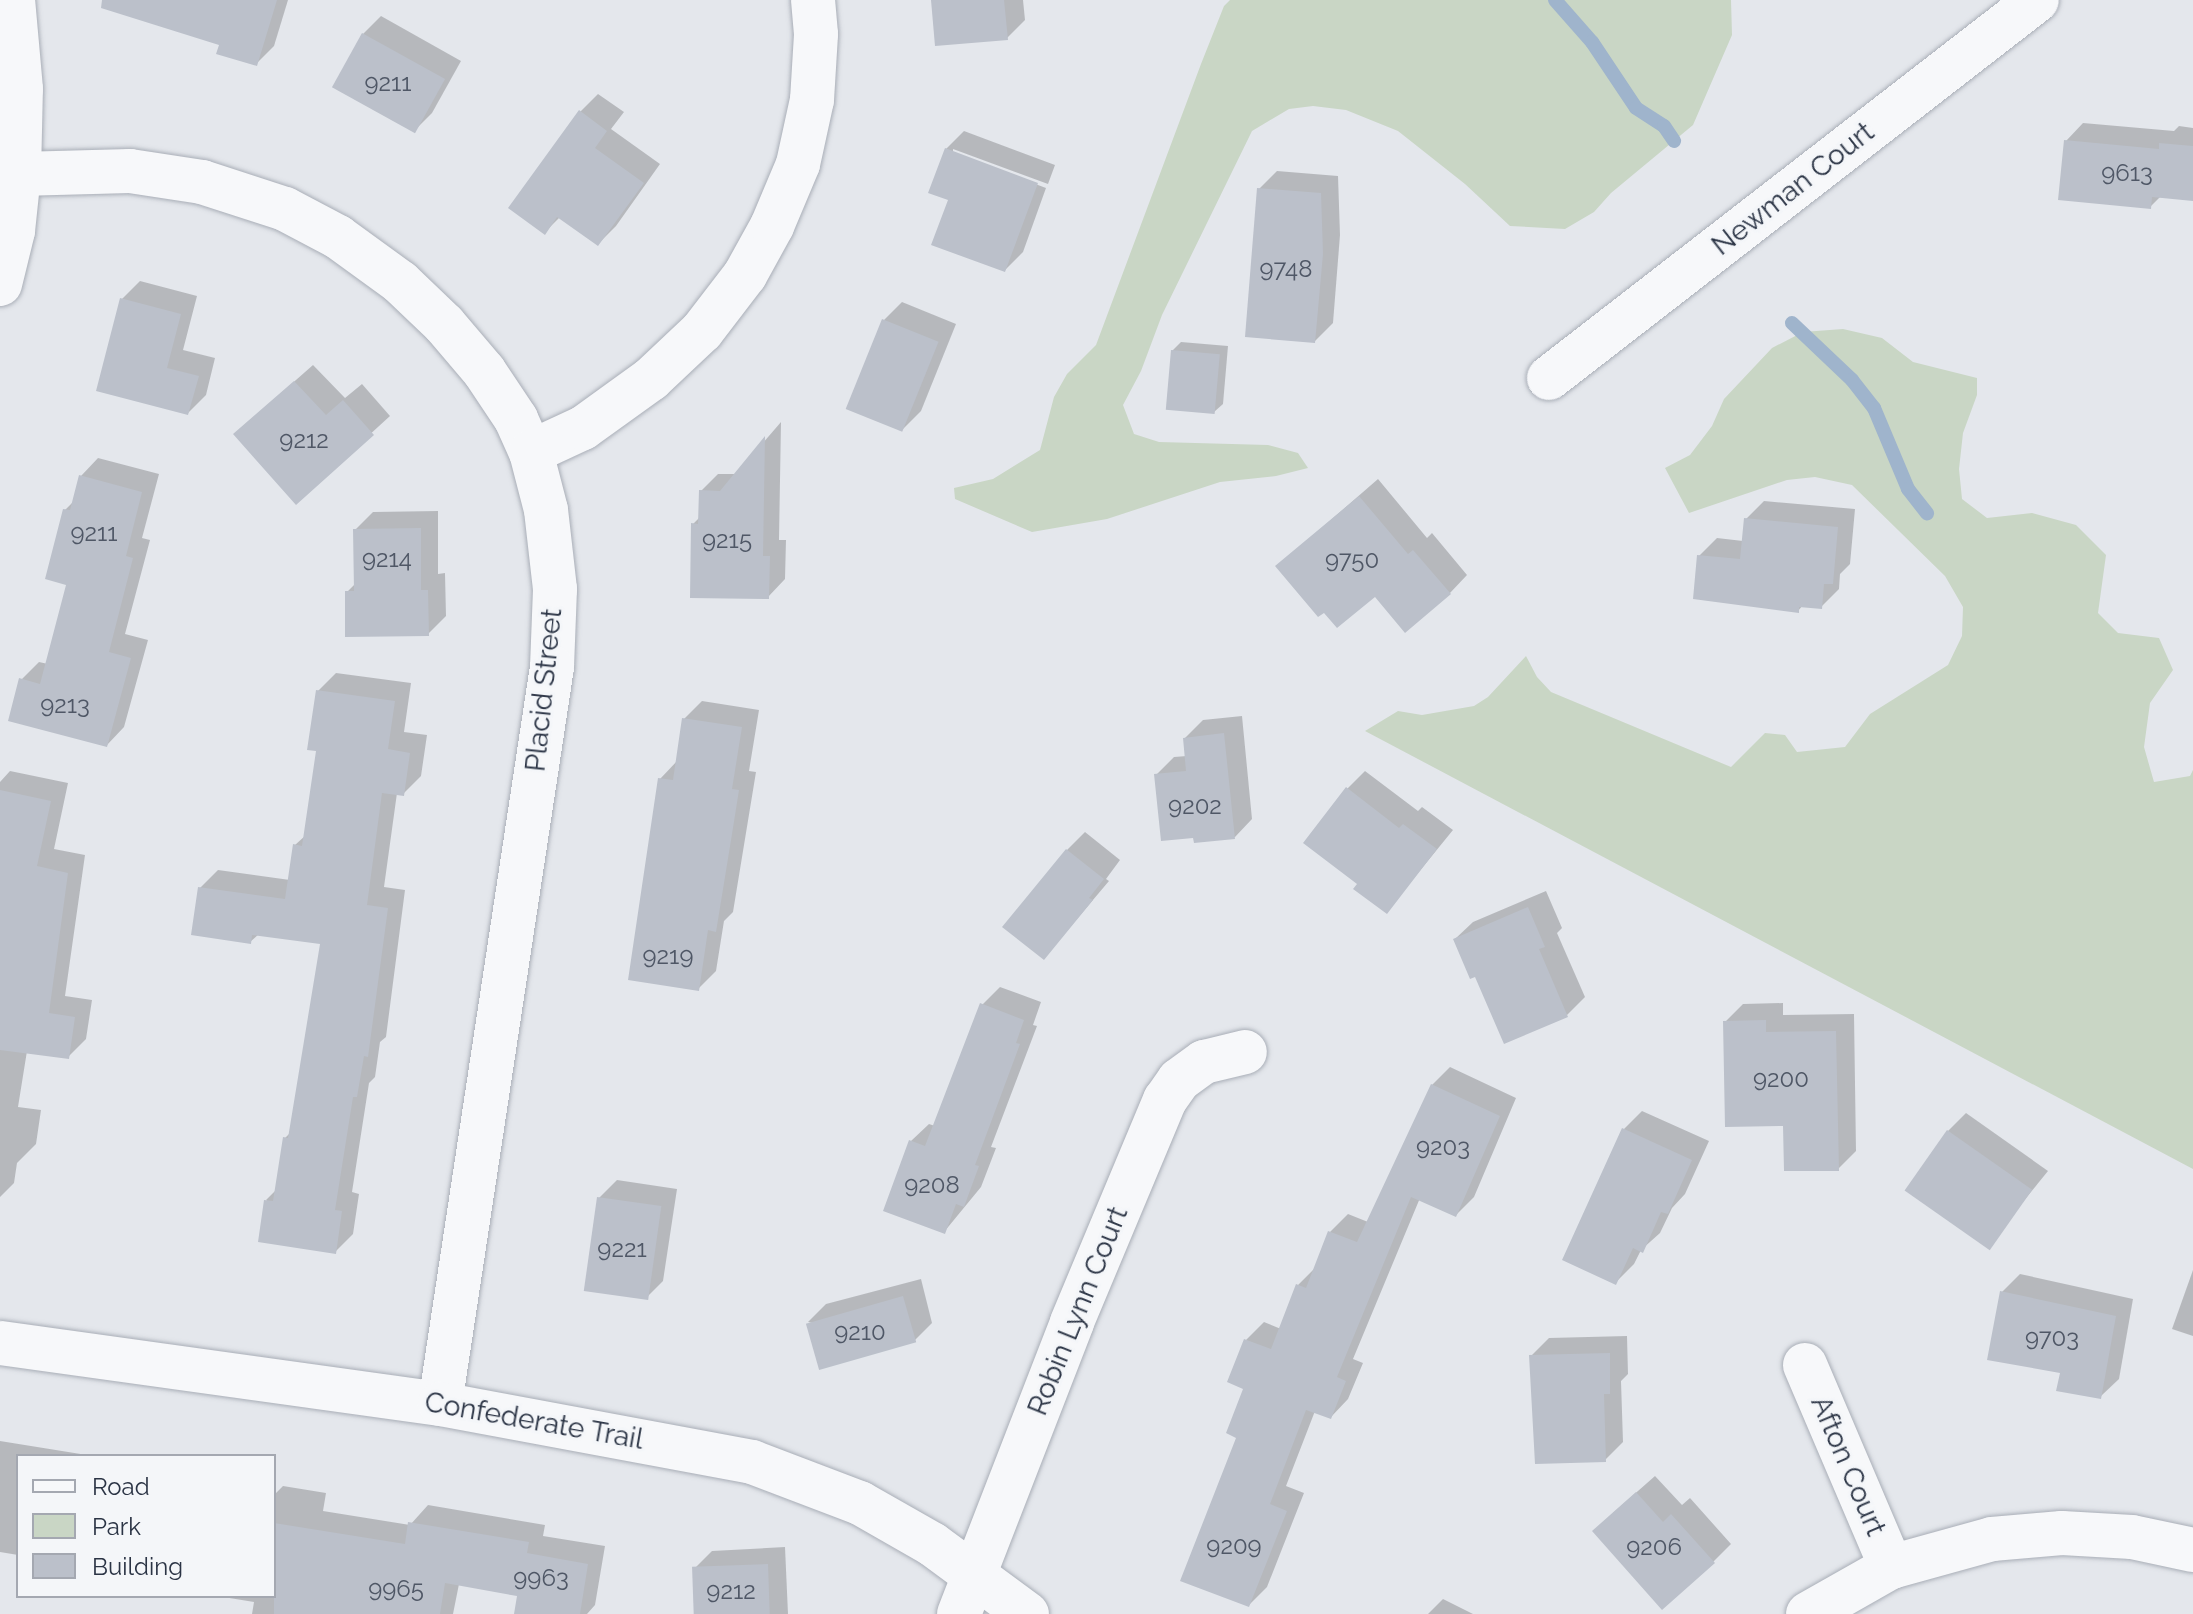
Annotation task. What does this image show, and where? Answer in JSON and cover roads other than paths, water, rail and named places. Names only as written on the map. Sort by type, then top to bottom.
[{"type":"street","points":[[0,284],[13,231],[19,174],[21,89],[13,0]]},
{"type":"street","points":[[531,452],[583,428],[651,379],[702,331],[745,275],[772,226],[798,164],[812,100],[816,34],[813,0]]},
{"type":"street","name":"Newman Court","points":[[1549,378],[2037,0]]},
{"type":"street","name":"Placid Street","points":[[19,174],[130,171],[202,182],[285,209],[338,237],[400,282],[444,324],[484,371],[516,419],[531,452],[546,510],[555,589],[552,667],[440,1404]]},
{"type":"street","name":"Robin Lynn Court","points":[[959,1614],[1072,1322],[1165,1100],[1179,1080],[1204,1062],[1245,1052]]},
{"type":"street","name":"Confederate Trail","points":[[0,1343],[440,1404],[752,1462],[860,1503],[932,1544],[1027,1614]]},
{"type":"street","name":"Afton Court","points":[[1805,1365],[1891,1567]]},
{"type":"street","points":[[1808,1614],[1891,1567],[1992,1539],[2062,1533],[2132,1537],[2193,1550]]},
{"type":"waterway","points":[[1555,0],[1592,42],[1636,108],[1664,126],[1674,141]]},
{"type":"waterway","points":[[1792,323],[1852,380],[1874,408],[1908,489],[1927,513]]}]
